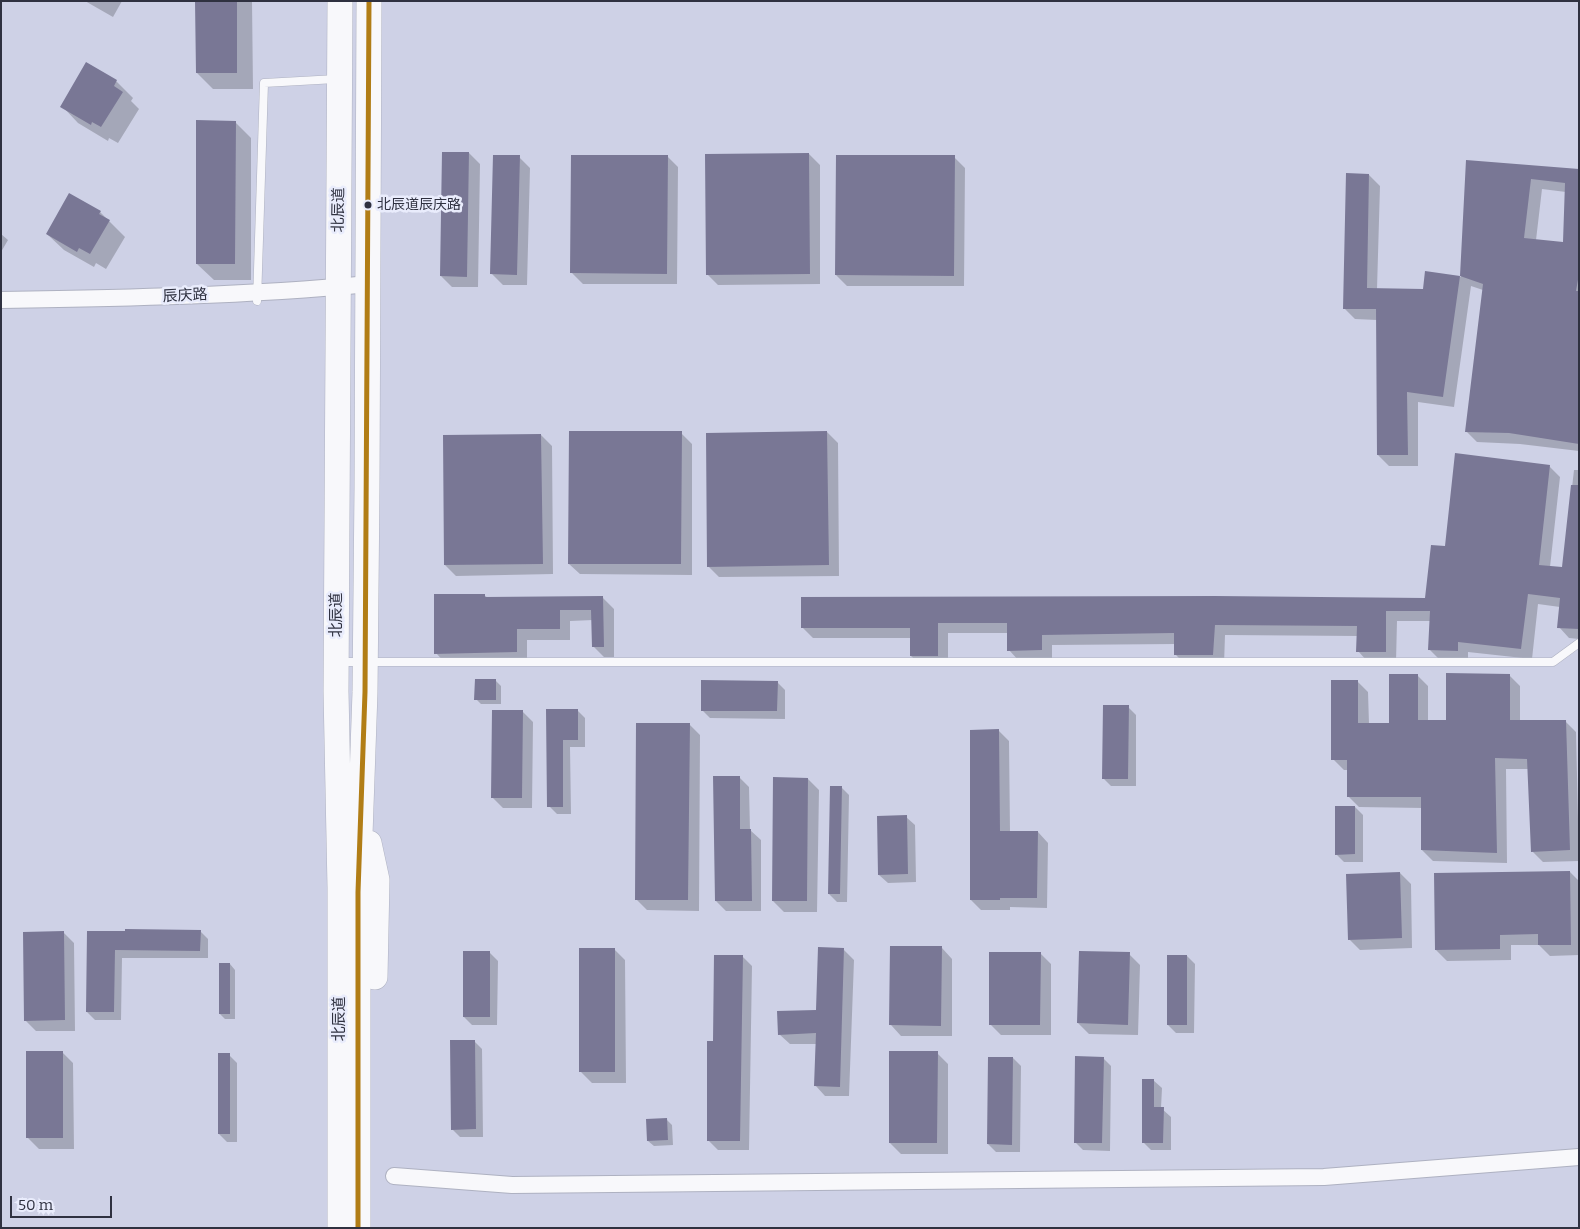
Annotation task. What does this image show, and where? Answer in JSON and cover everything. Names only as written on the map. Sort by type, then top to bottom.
[{"type":"main road","name":"北辰道","points":[[340,1],[336,662],[358,892],[358,1228]]},
{"type":"main road","name":"北辰道","points":[[340,1228],[350,809],[365,662],[369,1]]},
{"type":"main road","points":[[325,1228],[324,885],[350,809]]},
{"type":"main road","points":[[350,809],[377,880],[376,1228]]},
{"type":"street","name":"辰庆路","points":[[1,308],[149,307],[368,288]]},
{"type":"street","name":"辰庆路","points":[[1,300],[257,297]]},
{"type":"street","points":[[394,1176],[512,1185],[1324,1177],[1579,1157]]},
{"type":"lane","points":[[257,297],[264,83],[340,79]]},
{"type":"lane","points":[[336,662],[1552,662],[1579,642]]},
{"type":"building","points":[[195,1],[237,1],[237,73],[196,73]]},
{"type":"building","points":[[86,62],[117,80],[114,86],[123,92],[101,127],[92,122],[91,125],[60,107]]},
{"type":"building","points":[[196,120],[236,121],[235,264],[196,264]]},
{"type":"building","points":[[442,152],[469,152],[467,277],[440,276]]},
{"type":"building","points":[[809,153],[810,274],[706,275],[705,154]]},
{"type":"building","points":[[493,155],[520,155],[517,275],[490,274]]},
{"type":"building","points":[[571,155],[668,155],[667,274],[570,273]]},
{"type":"building","points":[[836,155],[955,155],[954,276],[835,275]]},
{"type":"building","points":[[1466,160],[1579,169],[1579,274],[1576,291],[1579,291],[1579,444],[1509,433],[1465,432],[1483,284],[1460,276]],"holes":[[[1531,179],[1565,183],[1563,242],[1524,238]]]},
{"type":"building","points":[[1346,173],[1369,174],[1367,288],[1423,289],[1425,271],[1460,276],[1443,397],[1407,392],[1408,455],[1377,455],[1376,309],[1343,309]]},
{"type":"building","points":[[69,193],[101,211],[99,214],[110,220],[90,254],[79,248],[77,252],[46,234]]},
{"type":"building","points":[[569,431],[682,431],[681,564],[568,564]]},
{"type":"building","points":[[827,431],[829,565],[707,567],[706,433]]},
{"type":"building","points":[[541,434],[543,564],[444,565],[443,435]]},
{"type":"building","points":[[1455,453],[1550,465],[1539,565],[1562,567],[1571,485],[1579,485],[1579,629],[1557,628],[1560,598],[1528,594],[1521,649],[1458,642],[1458,651],[1428,650],[1430,611],[1386,611],[1386,652],[1356,652],[1357,626],[1215,625],[1213,655],[1174,655],[1174,633],[1042,635],[1042,650],[1007,651],[1007,623],[938,623],[938,656],[910,656],[910,628],[801,628],[801,597],[1215,596],[1425,598],[1431,545],[1445,546]]},
{"type":"building","points":[[434,594],[485,594],[485,597],[603,596],[604,647],[592,647],[591,610],[560,610],[560,629],[517,629],[517,652],[434,654]]},
{"type":"building","points":[[1446,673],[1510,674],[1510,720],[1566,720],[1570,850],[1531,852],[1527,759],[1495,758],[1497,853],[1421,850],[1421,797],[1347,797],[1347,760],[1331,760],[1331,680],[1358,680],[1358,723],[1389,723],[1389,674],[1418,674],[1418,720],[1446,720]]},
{"type":"building","points":[[475,679],[496,679],[496,700],[474,700]]},
{"type":"building","points":[[701,680],[778,681],[777,711],[701,711]]},
{"type":"building","points":[[1103,705],[1129,705],[1128,779],[1102,779]]},
{"type":"building","points":[[546,709],[578,709],[578,740],[563,740],[563,807],[547,807]]},
{"type":"building","points":[[492,710],[523,710],[522,798],[491,798]]},
{"type":"building","points":[[636,723],[690,723],[688,900],[635,900]]},
{"type":"building","points":[[999,729],[1000,831],[1038,831],[1037,898],[970,900],[970,730]]},
{"type":"building","points":[[713,776],[740,776],[740,829],[751,829],[752,901],[715,901]]},
{"type":"building","points":[[773,777],[808,778],[807,901],[772,901]]},
{"type":"building","points":[[830,786],[842,786],[840,894],[828,894]]},
{"type":"building","points":[[1335,806],[1355,806],[1355,854],[1335,855]]},
{"type":"building","points":[[907,815],[908,874],[878,875],[877,816]]},
{"type":"building","points":[[1570,871],[1571,945],[1538,945],[1538,934],[1500,935],[1500,949],[1435,950],[1434,873]]},
{"type":"building","points":[[1400,872],[1402,938],[1348,940],[1346,874]]},
{"type":"building","points":[[125,929],[201,930],[200,951],[115,950],[114,1012],[86,1012],[87,931],[125,931]]},
{"type":"building","points":[[64,931],[65,1020],[24,1021],[23,932]]},
{"type":"building","points":[[890,946],[942,946],[941,1026],[889,1025]]},
{"type":"building","points":[[818,947],[844,948],[840,1087],[814,1086],[816,1033],[778,1035],[777,1011],[816,1010]]},
{"type":"building","points":[[579,948],[615,948],[615,1072],[579,1072]]},
{"type":"building","points":[[463,951],[490,951],[490,1017],[463,1017]]},
{"type":"building","points":[[1079,951],[1130,952],[1128,1025],[1077,1023]]},
{"type":"building","points":[[989,952],[1041,952],[1040,1025],[989,1025]]},
{"type":"building","points":[[714,955],[743,955],[740,1141],[707,1141],[707,1041],[713,1041]]},
{"type":"building","points":[[1167,955],[1187,955],[1187,1025],[1167,1025]]},
{"type":"building","points":[[219,963],[230,963],[230,1014],[219,1014]]},
{"type":"building","points":[[450,1040],[475,1040],[476,1129],[451,1130]]},
{"type":"building","points":[[26,1051],[63,1051],[63,1138],[26,1138]]},
{"type":"building","points":[[889,1051],[938,1051],[937,1143],[889,1143]]},
{"type":"building","points":[[218,1053],[230,1053],[230,1134],[218,1134]]},
{"type":"building","points":[[1075,1056],[1104,1057],[1102,1143],[1074,1143]]},
{"type":"building","points":[[988,1057],[1013,1057],[1012,1145],[987,1144]]},
{"type":"building","points":[[1142,1079],[1154,1079],[1154,1107],[1164,1107],[1163,1143],[1142,1143]]},
{"type":"building","points":[[667,1118],[668,1140],[647,1141],[646,1119]]},
{"type":"transit line","points":[[358,1228],[358,892],[365,692],[369,1]]},
{"type":"place","name":"北辰道辰庆路","points":[[368,205]]}]
